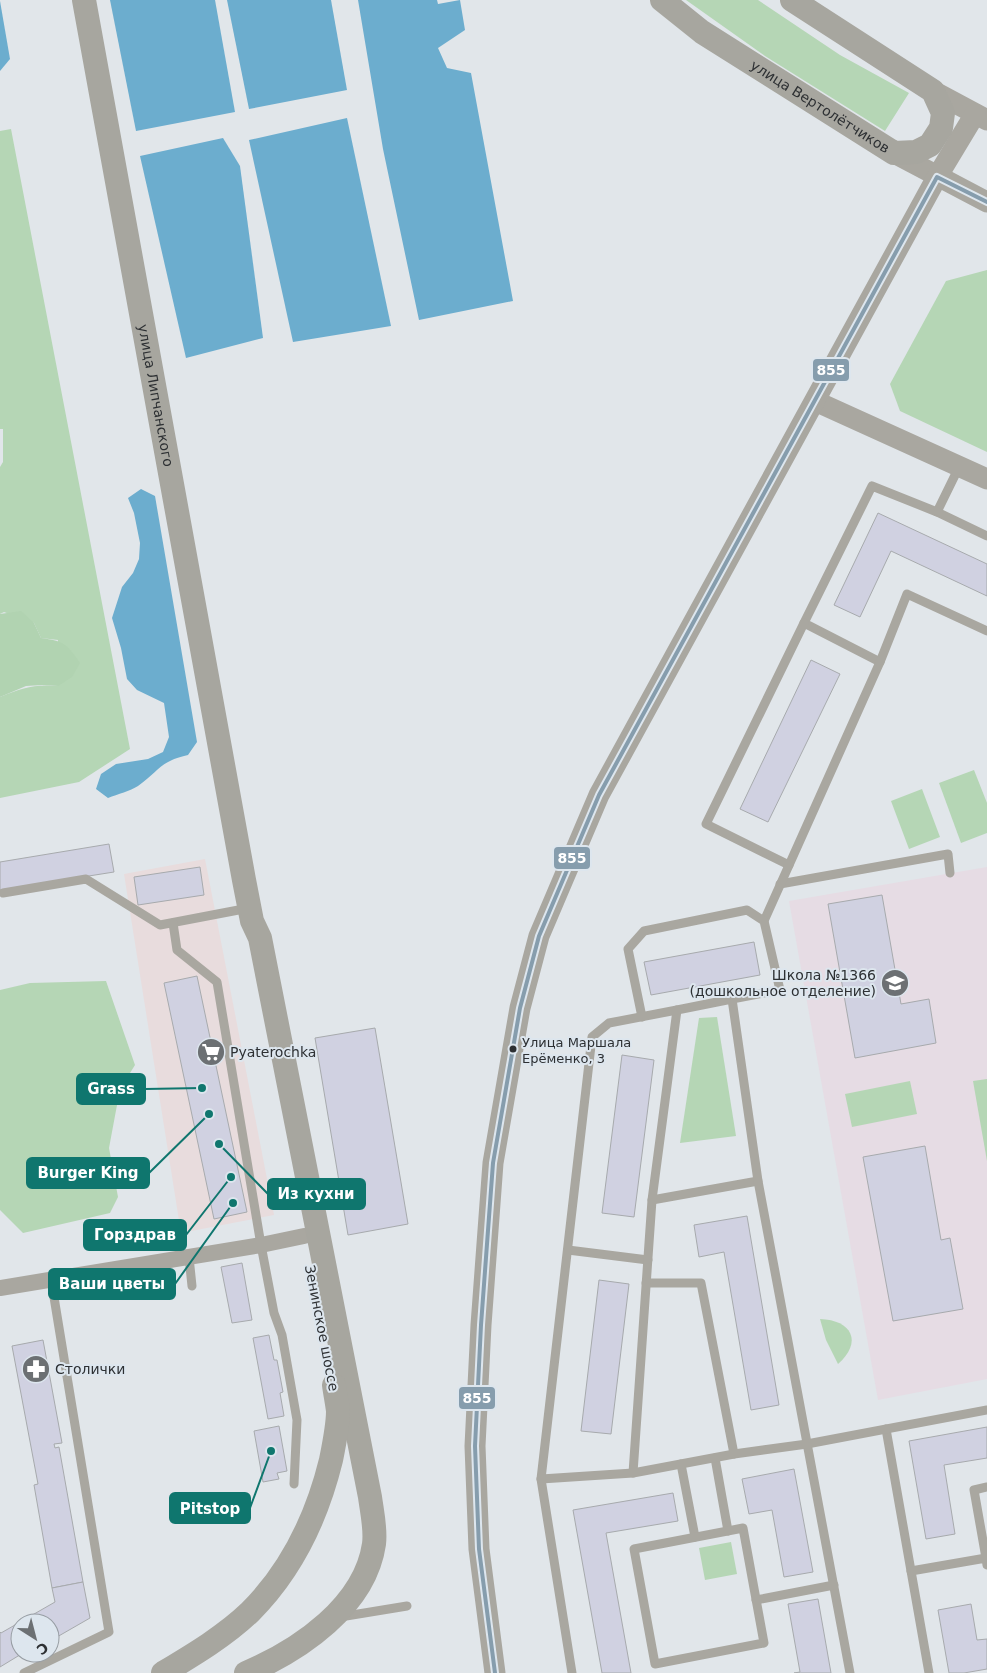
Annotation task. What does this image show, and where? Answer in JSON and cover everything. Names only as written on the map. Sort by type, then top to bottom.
[{"type":"main road","name":"улица Липчанского","points":[[84,0],[229,791]]},
{"type":"main road","name":"улица Вертолётчиков","points":[[662,0],[702,32],[894,154]]},
{"type":"main road","points":[[792,0],[933,91],[943,113],[941,128],[930,145],[916,152],[894,154]]},
{"type":"main road","name":"Зенинское шоссе","points":[[229,791],[251,914],[260,938],[370,1498],[374,1527],[374,1544],[369,1562],[354,1594],[333,1619],[302,1642],[264,1665],[246,1673]]},
{"type":"main road","name":"Зенинское шоссе","points":[[163,1673],[224,1634],[250,1612],[270,1589],[293,1557],[321,1498],[333,1448],[338,1412],[250,941],[251,914]]},
{"type":"street","points":[[495,1673],[478,1548],[475,1446],[481,1325],[493,1163],[520,1008],[540,936],[600,795],[937,177],[981,117],[933,91]]},
{"type":"street","name":"улица Вертолётчиков","points":[[894,154],[987,202]]},
{"type":"street","points":[[815,401],[987,479]]},
{"type":"street","points":[[0,1288],[262,1245],[304,1236]]},
{"type":"lane","points":[[937,512],[959,467]]},
{"type":"lane","points":[[789,865],[706,824],[872,486],[937,512],[987,536]]},
{"type":"lane","points":[[572,1673],[541,1479],[592,1037],[610,1023],[780,990],[764,921],[880,662],[907,594],[987,631]]},
{"type":"lane","points":[[804,623],[880,662]]},
{"type":"lane","points":[[780,884],[948,854],[950,873]]},
{"type":"lane","points":[[3,893],[86,879],[160,925],[251,914]]},
{"type":"lane","points":[[642,1017],[628,949],[644,931],[747,910],[764,921]]},
{"type":"lane","points":[[173,922],[178,950],[217,982],[274,1313],[282,1335],[297,1420],[294,1484]]},
{"type":"lane","points":[[732,999],[758,1181],[850,1673]]},
{"type":"lane","points":[[633,1473],[652,1200],[676,1010]]},
{"type":"lane","points":[[652,1200],[758,1181]]},
{"type":"lane","points":[[568,1250],[648,1260]]},
{"type":"lane","points":[[188,1257],[192,1286]]},
{"type":"lane","points":[[24,1673],[109,1632],[51,1280]]},
{"type":"lane","points":[[646,1283],[701,1283],[734,1454]]},
{"type":"lane","points":[[541,1479],[633,1473],[734,1454],[807,1444],[987,1410]]},
{"type":"lane","points":[[886,1429],[929,1673]]},
{"type":"lane","points":[[715,1458],[728,1531]]},
{"type":"lane","points":[[681,1464],[694,1537]]},
{"type":"lane","points":[[911,1571],[986,1562],[974,1490],[987,1487]]},
{"type":"lane","points":[[742,1528],[764,1643],[655,1664],[634,1549],[728,1531],[742,1528]]},
{"type":"lane","points":[[756,1600],[834,1585]]},
{"type":"lane","points":[[333,1619],[407,1606]]},
{"type":"shaded area","points":[[205,859],[274,1215],[181,1233],[124,874]]},
{"type":"shaded area","points":[[987,867],[987,1379],[878,1400],[789,901]]},
{"type":"green space","points":[[686,0],[758,0],[840,55],[909,93],[885,131],[765,56]]},
{"type":"green space","points":[[11,129],[130,749],[79,782],[0,798],[0,697],[28,687],[58,686],[58,640],[41,638],[34,623],[4,612],[0,614],[0,467],[3,462],[3,429],[0,429],[0,131]]},
{"type":"green space","points":[[987,270],[987,452],[900,411],[890,384],[946,281]]},
{"type":"green space","points":[[21,611],[34,623],[41,638],[55,640],[64,644],[80,663],[72,677],[58,686],[26,686],[0,697],[0,614]]},
{"type":"green space","points":[[974,770],[987,803],[987,833],[961,843],[939,783]]},
{"type":"green space","points":[[922,789],[940,837],[909,849],[891,801]]},
{"type":"green space","points":[[106,981],[135,1065],[120,1089],[109,1148],[118,1197],[110,1213],[23,1233],[0,1210],[0,990],[30,983]]},
{"type":"green space","points":[[717,1017],[736,1136],[680,1143],[699,1018]]},
{"type":"green space","points":[[987,1079],[987,1161],[973,1081]]},
{"type":"green space","points":[[910,1081],[917,1114],[852,1127],[845,1094]]},
{"type":"green space","points":[[820,1319],[840,1323],[850,1334],[852,1340],[850,1348],[846,1356],[838,1364],[826,1340]]},
{"type":"green space","points":[[731,1542],[737,1574],[705,1580],[699,1548]]},
{"type":"water","points":[[110,0],[215,0],[235,112],[136,131]]},
{"type":"water","points":[[227,0],[331,0],[347,90],[249,109]]},
{"type":"water","points":[[358,0],[437,0],[438,4],[460,0],[465,30],[438,48],[447,68],[471,73],[513,301],[419,320],[383,149]]},
{"type":"water","points":[[0,1],[10,59],[0,71]]},
{"type":"water","points":[[347,118],[391,326],[293,342],[249,140]]},
{"type":"water","points":[[223,138],[240,166],[263,338],[186,358],[140,156]]},
{"type":"water","points":[[141,489],[155,496],[197,742],[188,755],[165,763],[135,788],[108,798],[96,789],[101,774],[116,764],[148,759],[163,752],[169,737],[164,703],[137,690],[127,679],[121,648],[112,618],[122,587],[133,573],[139,559],[140,543],[134,513],[128,498]]},
{"type":"building","points":[[878,513],[987,564],[987,596],[891,551],[860,617],[834,605]]},
{"type":"building","points":[[811,660],[840,674],[768,822],[740,809]]},
{"type":"building","points":[[109,844],[114,872],[0,890],[0,862]]},
{"type":"building","points":[[200,867],[204,895],[138,905],[134,877]]},
{"type":"building","points":[[882,895],[901,1004],[929,999],[936,1043],[855,1058],[828,904]]},
{"type":"building","points":[[754,942],[760,975],[651,995],[644,962]]},
{"type":"building","points":[[197,976],[247,1212],[214,1219],[164,983]]},
{"type":"building","points":[[375,1028],[408,1224],[348,1235],[315,1038]]},
{"type":"building","points":[[622,1055],[654,1060],[634,1217],[602,1213]]},
{"type":"building","points":[[925,1146],[941,1240],[950,1238],[963,1309],[893,1321],[863,1157]]},
{"type":"building","points":[[747,1216],[779,1405],[751,1410],[724,1252],[699,1257],[694,1225]]},
{"type":"building","points":[[242,1263],[252,1320],[232,1323],[221,1267]]},
{"type":"building","points":[[599,1280],[629,1284],[611,1434],[581,1431]]},
{"type":"building","points":[[269,1335],[274,1360],[277,1360],[283,1392],[280,1393],[284,1416],[268,1419],[253,1338]]},
{"type":"building","points":[[43,1340],[62,1443],[54,1444],[55,1448],[59,1447],[83,1582],[52,1588],[34,1485],[38,1484],[12,1346]]},
{"type":"building","points":[[279,1426],[287,1471],[277,1473],[279,1479],[263,1482],[254,1431]]},
{"type":"building","points":[[987,1427],[987,1458],[944,1465],[955,1534],[926,1539],[909,1441]]},
{"type":"building","points":[[794,1469],[813,1572],[784,1577],[772,1510],[749,1514],[742,1479]]},
{"type":"building","points":[[673,1493],[678,1521],[606,1533],[631,1673],[602,1673],[573,1510]]},
{"type":"building","points":[[83,1582],[90,1618],[60,1635],[60,1613],[36,1613],[55,1602],[52,1588]]},
{"type":"building","points":[[818,1599],[831,1673],[794,1673],[800,1672],[788,1604]]},
{"type":"building","points":[[971,1604],[977,1640],[987,1639],[987,1669],[964,1673],[949,1673],[938,1610]]},
{"type":"building","points":[[10,1628],[10,1661],[0,1667],[0,1632]]},
{"type":"transit line","name":"855","points":[[495,1673],[479,1549],[475,1446],[481,1325],[493,1163],[520,1008],[539,936],[599,795],[937,177],[987,202]]},
{"type":"place","name":"Школа №1366 (дошкольное отделение)","points":[[895,983]]},
{"type":"place","name":"Улица Маршала Ерёменко, 3","points":[[513,1049]]},
{"type":"place","name":"Pyaterochka","points":[[211,1052]]},
{"type":"place","name":"Grass","points":[[202,1088]]},
{"type":"place","name":"Burger King","points":[[209,1114]]},
{"type":"place","name":"Из кухни","points":[[219,1144]]},
{"type":"place","name":"Горздрав","points":[[231,1177]]},
{"type":"place","name":"Ваши цветы","points":[[233,1203]]},
{"type":"place","name":"Столички","points":[[36,1369]]},
{"type":"place","name":"Pitstop","points":[[271,1451]]}]
